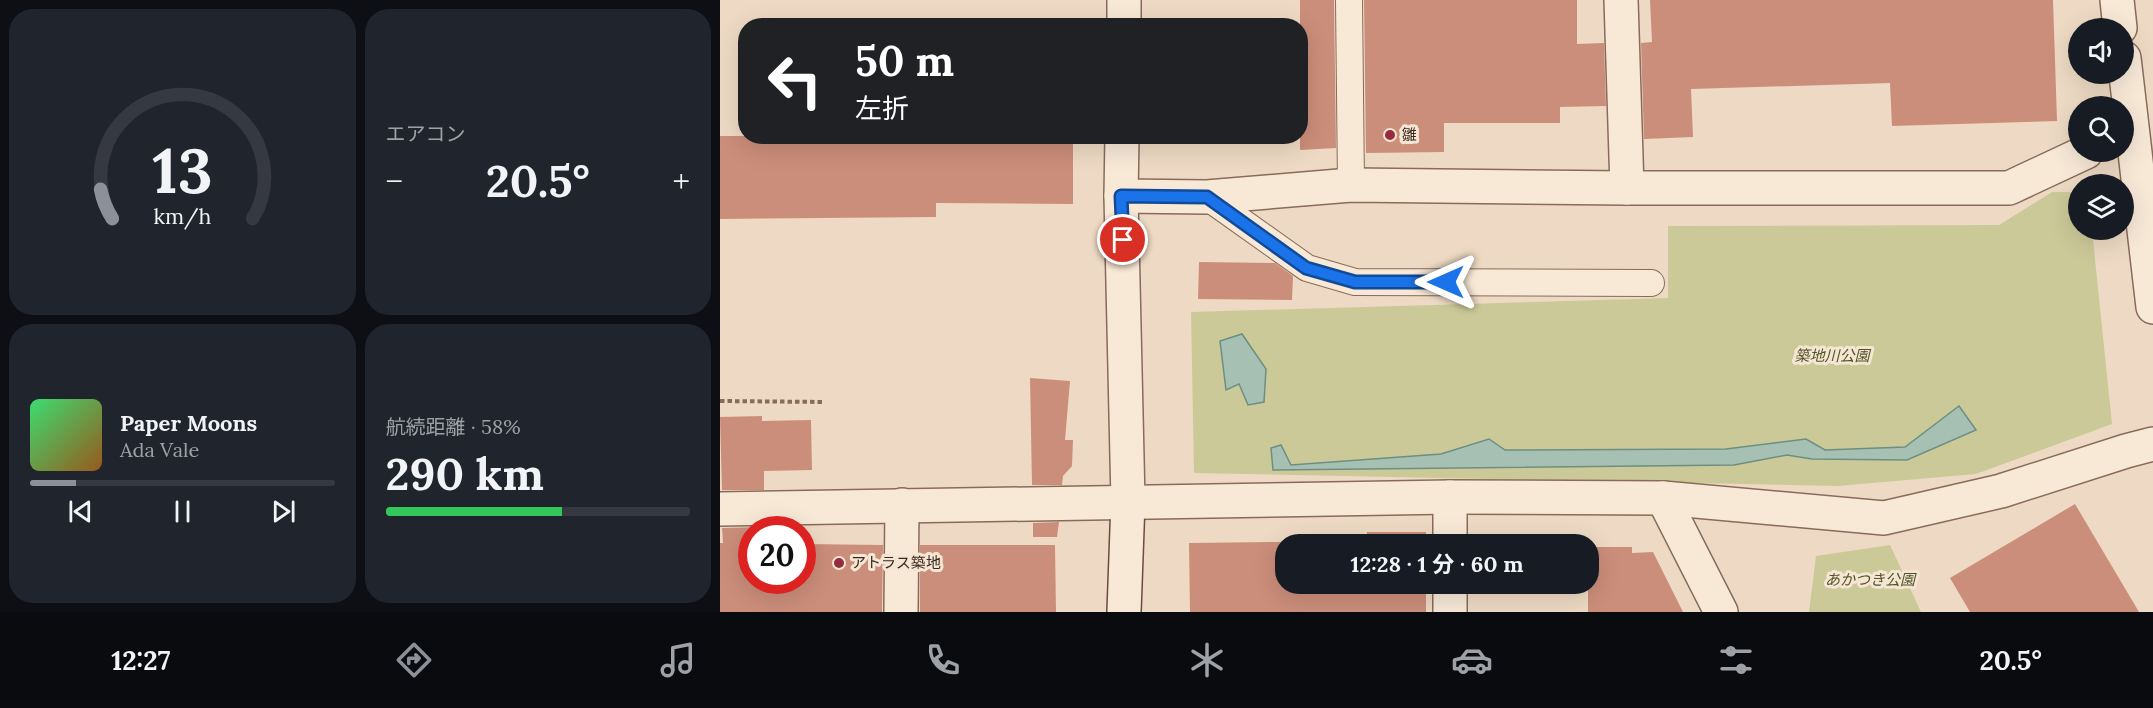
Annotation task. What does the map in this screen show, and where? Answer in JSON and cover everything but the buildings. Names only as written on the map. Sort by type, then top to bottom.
[{"type":"street","points":[[1124,0],[1124,18]]},
{"type":"street","points":[[1621,0],[1627,188]]},
{"type":"street","points":[[2117,0],[2119,18]]},
{"type":"street","points":[[2129,84],[2136,121],[2153,308]]},
{"type":"street","points":[[1122,144],[1128,501],[1124,612]]},
{"type":"street","points":[[1121,196],[1207,197],[1351,185],[2009,189],[2068,161]]},
{"type":"street","points":[[720,508],[1450,497],[1663,498],[1884,518],[2001,491],[2153,444]]},
{"type":"street","points":[[1450,497],[1450,534]]},
{"type":"street","points":[[1663,498],[1721,612]]},
{"type":"street","points":[[901,612],[902,505]]},
{"type":"street","points":[[1450,594],[1450,612]]},
{"type":"lane","points":[[1349,0],[1351,185]]},
{"type":"lane","points":[[1207,197],[1306,268],[1355,282],[1651,283]]},
{"type":"path","points":[[720,401],[825,402]]},
{"type":"green space","name":"築地川公園","points":[[2052,192],[2068,192],[2068,240],[2093,240],[2112,424],[1976,474],[1838,486],[1194,473],[1191,312],[1668,298],[1668,226],[1999,225]]},
{"type":"green space","name":"あかつき公園","points":[[1890,545],[1921,612],[1809,612],[1816,556]]},
{"type":"shaded area","points":[[1242,334],[1266,369],[1264,402],[1248,405],[1239,384],[1226,390],[1220,341]]},
{"type":"shaded area","points":[[1959,406],[1976,430],[1907,460],[1812,459],[1787,455],[1734,465],[1273,470],[1271,448],[1281,445],[1291,465],[1441,454],[1489,439],[1505,450],[1726,449],[1806,439],[1825,450],[1905,447]]},
{"type":"place","name":"雛","points":[[1390,135]]},
{"type":"place","name":"アトラス築地","points":[[839,563]]},
{"type":"route","points":[[1123,240],[1121,196],[1207,197],[1306,268],[1355,282],[1446,282]]}]
